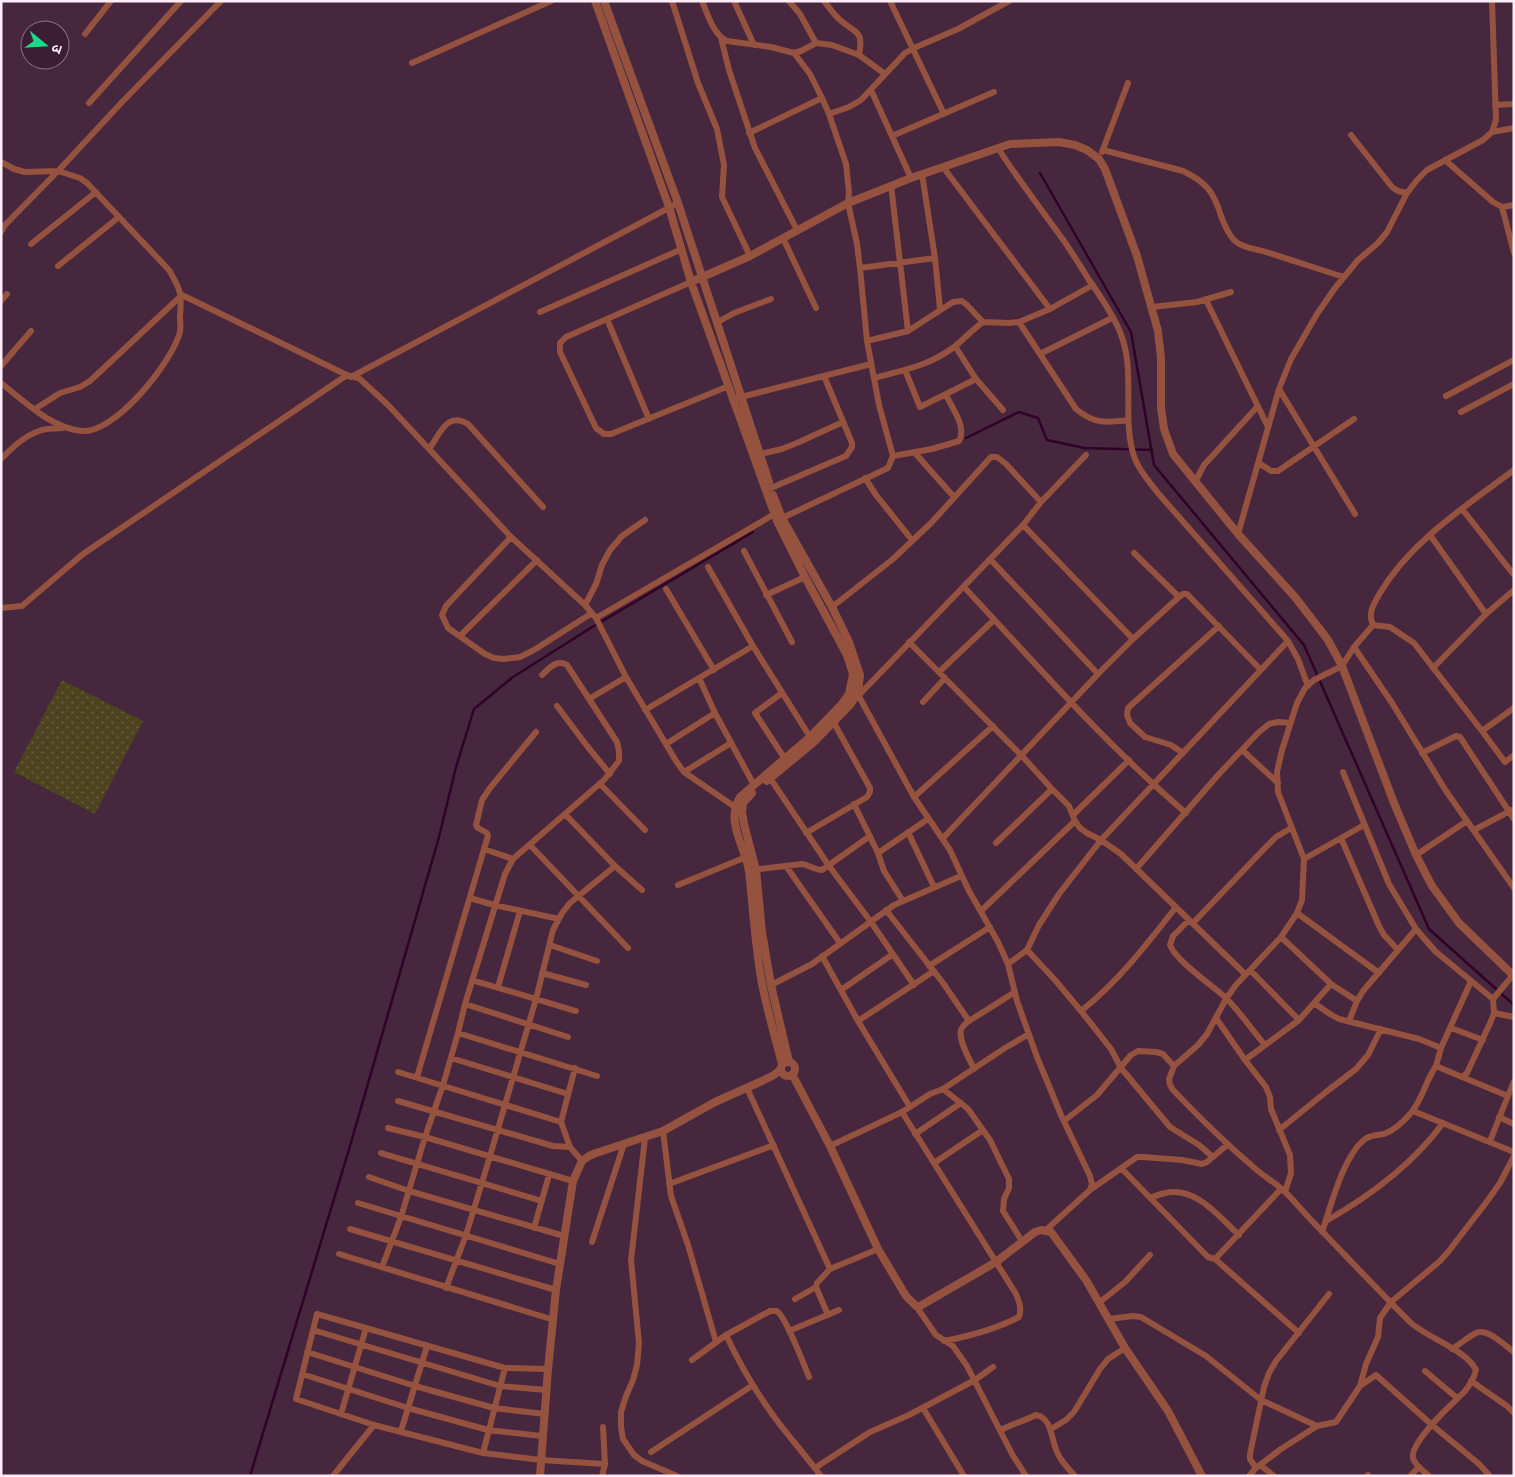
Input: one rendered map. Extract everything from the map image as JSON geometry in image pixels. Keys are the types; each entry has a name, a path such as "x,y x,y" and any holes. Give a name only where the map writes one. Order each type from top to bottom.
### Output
{"street":[{"path":"85,34 111,1"},
{"path":"89,103 182,1"},
{"path":"1,232 123,101 221,1"},
{"path":"412,63 551,1"},
{"path":"595,1 669,207 692,282 729,386 738,398"},
{"path":"604,1 678,203 738,398 778,516 805,577 847,655 853,674 849,694 841,705 810,737 740,798 735,807 734,822 736,833 752,870 755,934 761,981 784,1065"},
{"path":"672,1 698,83 717,129 724,165 722,197 750,256"},
{"path":"702,1 716,32 721,38 729,70 755,148 797,230"},
{"path":"734,1 754,45"},
{"path":"789,1 800,14 816,43"},
{"path":"824,1 839,19 859,35 862,41 859,54"},
{"path":"890,1 944,114"},
{"path":"829,114 849,108 861,100 898,60 914,48 958,29 1009,1"},
{"path":"1238,534 1279,389 1291,359 1317,314 1358,260 1378,243 1387,232 1407,192 1417,180 1427,170 1483,140 1492,132 1496,120 1492,1"},
{"path":"721,38 735,43 771,47 794,53 816,43 832,45 859,54 885,74"},
{"path":"512,537 446,606 442,615 448,628 485,654 494,658 512,659 534,650 778,516 888,468 893,456 879,405 867,340 860,268 848,203 849,192 846,164 822,98 810,74 794,53"},
{"path":"1099,159 1128,83"},
{"path":"871,90 911,178"},
{"path":"892,136 994,92"},
{"path":"750,133 822,98"},
{"path":"1495,105 1514,104"},
{"path":"1492,132 1514,128"},
{"path":"1350,135 1392,187 1398,191 1407,192"},
{"path":"729,386 611,434 604,434 596,428 560,352 560,343 566,337 750,256 848,203 891,185 998,148 1010,144 1059,142 1075,144 1088,150 1099,159 1105,169 1137,256 1152,307 1158,331 1161,358 1161,408 1164,429 1173,454 1238,534 1300,604 1328,640 1416,855 1432,886 1458,923 1512,977 1494,998 1494,1012 1483,1040 1467,1073 1462,1077"},
{"path":"998,148 1012,171 1065,242 1120,331 1127,359 1128,420 1131,443 1133,455 1141,470 1157,492 1288,642 1298,660 1308,686"},
{"path":"1102,150 1183,171 1193,176 1207,186 1214,196 1224,225 1234,240 1243,246 1344,277"},
{"path":"1445,160 1493,202 1502,207 1514,205"},
{"path":"1,162 25,172 58,171 80,178 87,183 169,270 182,295 180,332 169,358 151,382 133,401 108,424 95,431 83,432 64,428 49,420 1,383"},
{"path":"943,167 1050,309"},
{"path":"922,174 935,258 940,310"},
{"path":"891,185 908,331"},
{"path":"31,244 96,192"},
{"path":"1,608 22,606 83,554 347,375 351,376 678,203"},
{"path":"1502,207 1514,253"},
{"path":"58,266 119,216"},
{"path":"678,236 687,233"},
{"path":"783,238 816,308"},
{"path":"540,312 682,248"},
{"path":"860,268 935,258"},
{"path":"874,378 921,366 932,361 955,346 983,322 1019,322 1050,309 1093,285"},
{"path":"1152,307 1206,300 1231,292"},
{"path":"1,301 7,294"},
{"path":"182,295 360,379 388,404 512,537 585,605 602,630 644,710 684,772 735,807"},
{"path":"35,409 55,396 80,387 90,381 182,295"},
{"path":"716,322 771,299"},
{"path":"1206,300 1268,427"},
{"path":"867,340 908,331 953,302 962,301 983,322"},
{"path":"1040,354 1112,318"},
{"path":"607,319 649,419"},
{"path":"1019,322 1076,409 1086,417 1094,420 1110,422 1128,420"},
{"path":"1,366 31,331"},
{"path":"955,346 976,379 1003,410"},
{"path":"1446,396 1514,360"},
{"path":"738,398 871,364"},
{"path":"905,370 920,407 976,379"},
{"path":"771,488 846,456 852,447 824,376"},
{"path":"1461,412 1514,384"},
{"path":"1279,389 1355,514"},
{"path":"893,456 915,453 959,440 962,435 961,427 946,395"},
{"path":"1195,482 1204,465 1258,406"},
{"path":"1259,463 1271,471 1278,472 1354,419"},
{"path":"429,449 449,421 463,420 543,507"},
{"path":"757,455 797,443 843,422"},
{"path":"1,459 27,437 40,430 64,428"},
{"path":"915,453 954,497"},
{"path":"757,455 771,488 778,516 832,607 849,642 860,675 858,694"},
{"path":"540,1476 556,1290 573,1181 582,1162 596,1153 663,1132 716,1102 770,1077 784,1065 793,1064 795,1068 792,1074 784,1075 784,1065 742,804 746,798 814,742 834,722 858,694 1023,525 1041,502 1086,455"},
{"path":"832,607 893,559 991,457 997,457 1006,464 1041,502"},
{"path":"1373,625 1370,615 1374,604 1383,588 1410,554 1462,509 1514,470"},
{"path":"865,478 876,495 912,540"},
{"path":"1462,509 1514,575"},
{"path":"585,605 610,550 622,536 645,520"},
{"path":"1023,525 1134,639"},
{"path":"1430,535 1486,614"},
{"path":"744,551 792,642"},
{"path":"1134,554 1179,597"},
{"path":"990,559 1098,674"},
{"path":"460,636 536,560"},
{"path":"708,567 753,646 810,737"},
{"path":"766,595 805,577"},
{"path":"964,587 1152,784 1186,813"},
{"path":"666,589 714,670"},
{"path":"1432,668 1486,614 1514,590"},
{"path":"943,838 1098,674 1183,594 1187,594 1262,670"},
{"path":"939,672 994,620"},
{"path":"1373,625 1340,667 1314,680 1308,686 1297,703 1282,750 1277,772 1278,792 1304,859 1302,900 1297,913 1281,937 1247,972 1226,999 1207,1034 1198,1046 1174,1066 1168,1079 1173,1090 1227,1145 1283,1190 1419,1331 1452,1349 1473,1364 1476,1370 1465,1391 1432,1425 1413,1452 1413,1458 1429,1476"},
{"path":"1373,625 1390,627 1414,643 1505,762 1514,755"},
{"path":"1183,753 1170,744 1146,736 1130,723 1127,714 1128,708 1218,626"},
{"path":"909,642 1069,806 1074,818 1087,833 1121,854 1299,1020"},
{"path":"1008,964 1027,950 1039,924 1059,894 1101,840 1288,642"},
{"path":"644,710 753,646"},
{"path":"1354,648 1392,703 1446,791 1514,888"},
{"path":"382,1267 401,1216 433,1111 443,1085 472,980 505,874 513,859 600,784 610,774 618,761 619,751 617,742 567,665 563,662 557,663 542,675"},
{"path":"589,699 626,677"},
{"path":"699,678 715,713 754,785"},
{"path":"922,702 945,678"},
{"path":"851,687 858,694 914,797 950,850 961,876 998,942 1008,964 1015,992 1037,1057 1090,1176 1092,1184 1090,1190"},
{"path":"782,693 755,714 785,759"},
{"path":"558,706 610,774"},
{"path":"1482,731 1514,708"},
{"path":"666,744 715,713"},
{"path":"806,833 867,797 870,792 870,788 834,722"},
{"path":"1136,869 1242,750 1269,724 1278,722 1290,723"},
{"path":"914,797 993,726"},
{"path":"417,1077 488,836 487,833 476,825 482,800 536,732"},
{"path":"1422,753 1456,736 1460,737 1512,811 1514,819"},
{"path":"684,772 731,743"},
{"path":"1242,750 1278,783"},
{"path":"981,911 1129,760"},
{"path":"1343,772 1389,884 1416,928 1435,951 1494,998"},
{"path":"770,778 806,833 914,985"},
{"path":"600,784 645,830"},
{"path":"996,843 1052,790"},
{"path":"854,804 878,853 884,872 903,900"},
{"path":"1474,830 1512,811"},
{"path":"565,814 615,866 642,890"},
{"path":"878,853 928,819"},
{"path":"1416,855 1467,820"},
{"path":"1304,859 1364,825"},
{"path":"1265,1045 1226,999 1186,964 1171,949 1170,945 1173,936 1191,921 1264,848 1276,837 1291,828"},
{"path":"908,832 934,887"},
{"path":"752,870 802,864 816,870 822,870 870,836"},
{"path":"1341,838 1379,926 1384,935 1398,950"},
{"path":"530,845 628,948"},
{"path":"484,849 513,859"},
{"path":"678,885 746,856"},
{"path":"446,1288 466,1236 490,1156 536,999 553,930 570,903 615,866"},
{"path":"786,866 840,943"},
{"path":"771,985 812,964 886,910 903,900 961,876"},
{"path":"470,898 494,906 559,919"},
{"path":"1081,1011 1095,1001 1132,962 1176,907"},
{"path":"886,910 932,969 969,1021"},
{"path":"498,987 520,911"},
{"path":"1297,913 1379,973"},
{"path":"858,1021 914,985 932,969 990,927"},
{"path":"1348,1021 1363,991 1416,928"},
{"path":"1281,937 1331,984 1357,1001"},
{"path":"550,945 597,961"},
{"path":"1027,950 1056,980 1111,1048 1121,1068 1170,1127 1199,1145 1213,1157"},
{"path":"841,990 893,954"},
{"path":"822,956 910,1108"},
{"path":"542,972 586,985"},
{"path":"472,980 576,1011"},
{"path":"1322,1232 1340,1178 1355,1149 1370,1136 1389,1132 1413,1111 1436,1066 1450,1028 1471,981"},
{"path":"1244,1060 1299,1020 1331,984"},
{"path":"974,1069 961,1039 960,1032 962,1027 1015,992"},
{"path":"1314,1003 1330,1014 1348,1021 1419,1039 1442,1048"},
{"path":"465,1004 568,1037"},
{"path":"1494,1012 1514,1017"},
{"path":"1215,1259 1283,1190 1291,1173 1292,1164 1270,1109 1270,1097 1266,1087 1244,1060 1216,1018"},
{"path":"1450,1028 1483,1040"},
{"path":"1279,1130 1356,1069 1368,1055 1381,1029"},
{"path":"458,1032 597,1076"},
{"path":"830,1146 910,1108 1030,1034"},
{"path":"1064,1121 1097,1095 1131,1056 1138,1051 1146,1050 1163,1054 1174,1066"},
{"path":"451,1058 568,1094"},
{"path":"1436,1066 1508,1096"},
{"path":"575,1068 561,1122 570,1147 582,1162"},
{"path":"398,1072 561,1122"},
{"path":"792,1074 830,1146 878,1249 906,1296 916,1306 931,1329 960,1355 975,1380 1012,1454 1026,1476"},
{"path":"1490,1141 1514,1081"},
{"path":"748,1088 830,1269"},
{"path":"943,1089 968,1109 990,1140 1009,1179 1009,1188 1004,1199 1003,1211 1022,1241"},
{"path":"398,1101 553,1146 570,1147"},
{"path":"915,1134 961,1103"},
{"path":"1413,1111 1514,1152"},
{"path":"902,1112 1016,1294 1020,1304 1021,1312 1019,1317 981,1333 944,1342"},
{"path":"1499,1116 1514,1124"},
{"path":"1326,1221 1350,1207 1409,1162 1429,1142 1443,1123"},
{"path":"388,1128 425,1137 573,1181"},
{"path":"934,1163 984,1130"},
{"path":"663,1132 671,1196 682,1226 716,1342"},
{"path":"645,1138 631,1260 639,1343 637,1365 624,1404 621,1426 623,1439 634,1455 642,1461 677,1476"},
{"path":"592,1242 624,1144"},
{"path":"669,1184 774,1145"},
{"path":"1046,1230 1090,1190 1137,1158 1143,1156 1166,1160 1182,1160 1199,1164 1207,1162 1227,1145"},
{"path":"381,1153 542,1201"},
{"path":"1249,1476 1258,1466 1281,1449 1317,1426 1336,1422 1360,1386 1366,1364 1378,1337 1380,1318 1391,1302 1448,1252 1500,1183 1514,1156"},
{"path":"1121,1168 1208,1257 1215,1259 1299,1333"},
{"path":"534,1228 549,1175"},
{"path":"369,1178 564,1236"},
{"path":"1150,1198 1165,1192 1187,1193 1207,1206 1239,1235"},
{"path":"358,1203 560,1264"},
{"path":"350,1229 556,1290"},
{"path":"916,1306 920,1306 996,1262 1035,1232 1041,1230 1051,1232 1100,1302 1125,1348 1168,1411 1202,1476"},
{"path":"795,1299 816,1287 817,1283 830,1269 878,1249"},
{"path":"339,1254 554,1320"},
{"path":"1100,1302 1125,1282 1150,1255"},
{"path":"816,1287 828,1315"},
{"path":"1274,1476 1250,1459 1261,1400 1269,1373 1276,1361 1329,1294"},
{"path":"692,1360 726,1335 774,1310 780,1313 808,1377"},
{"path":"789,1331 839,1310"},
{"path":"548,1369 505,1368 316,1314 296,1399 374,1424 483,1453 541,1460 605,1464"},
{"path":"1109,1319 1141,1317 1206,1356 1261,1400 1317,1426"},
{"path":"340,1414 366,1328"},
{"path":"313,1330 500,1386 547,1390"},
{"path":"1452,1349 1476,1333 1481,1332 1495,1338 1514,1352"},
{"path":"726,1335 740,1364 775,1418 821,1476"},
{"path":"401,1431 427,1346"},
{"path":"1051,1429 1066,1420 1074,1412 1100,1369 1108,1360 1125,1348"},
{"path":"307,1352 354,1368 494,1408 545,1414"},
{"path":"815,1468 870,1432 922,1408 975,1380 993,1367"},
{"path":"483,1453 505,1368"},
{"path":"1425,1371 1457,1398"},
{"path":"302,1374 408,1408 488,1430 542,1436"},
{"path":"1360,1386 1376,1375 1479,1464 1490,1476"},
{"path":"1471,1381 1514,1413"},
{"path":"651,1452 753,1385"},
{"path":"922,1408 964,1476"},
{"path":"1001,1430 1011,1424 1019,1423 1036,1415 1043,1417 1051,1429 1054,1446 1058,1455 1075,1476"},
{"path":"333,1476 374,1424"},
{"path":"602,1476 605,1464 603,1427"},
{"path":"1410,1476 1419,1467"}],"shaded area":[{"path":"62,680 143,721 95,814 14,772"}],"waterway":[{"path":"1040,173 1131,332 1154,465 1304,645 1429,929 1514,1005"},
{"path":"966,438 1019,412 1038,418 1047,440 1084,448 1152,450"},
{"path":"250,1476 350,1146 474,709 513,677 589,629 753,532"}]}
